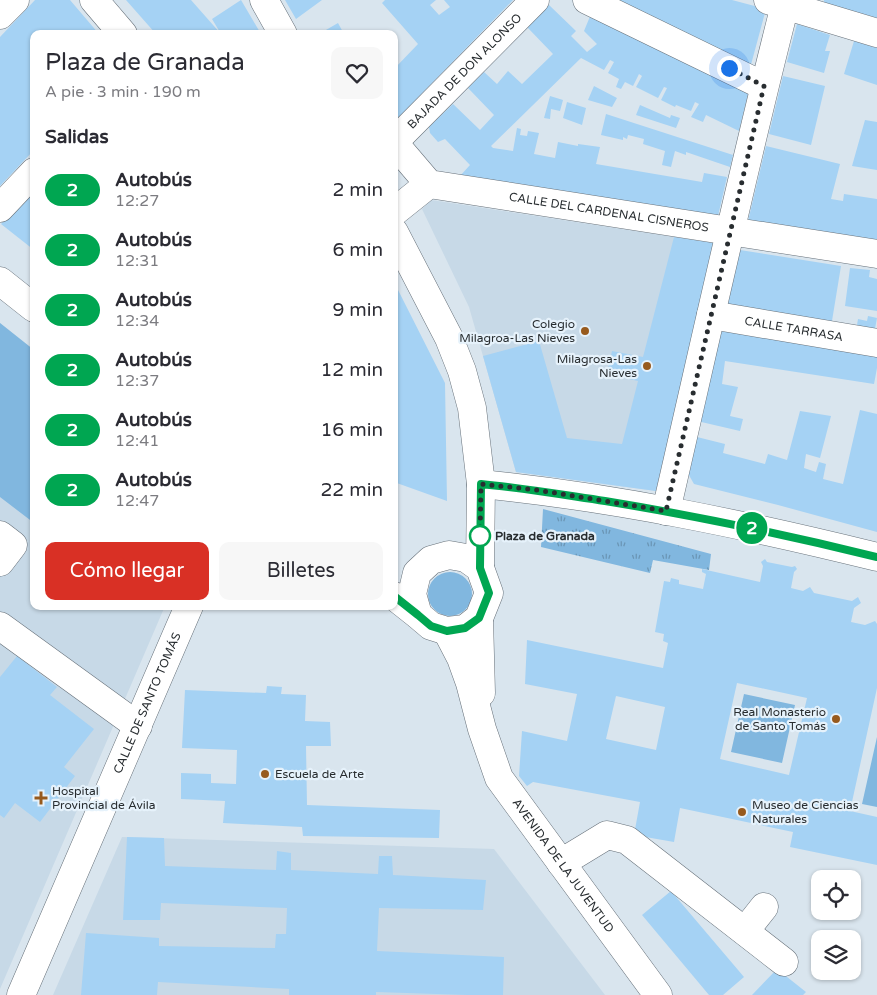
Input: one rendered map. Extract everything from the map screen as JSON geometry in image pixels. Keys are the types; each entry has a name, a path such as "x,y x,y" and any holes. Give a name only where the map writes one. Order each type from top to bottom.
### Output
{"street":[{"path":"0,15 14,0"},
{"path":"94,0 120,30"},
{"path":"264,0 281,30"},
{"name":"BAJADA DE DON ALONSO","path":"398,138 535,0"},
{"path":"587,0 764,86"},
{"path":"666,511 764,86 777,3 877,33"},
{"path":"398,147 429,184 398,209"},
{"path":"0,208 30,176"},
{"name":"CALLE DEL CARDENAL CISNEROS","path":"429,184 877,254"},
{"path":"398,240 449,338 462,371 472,408 481,484 480,568 489,593 479,618 465,628 447,631 431,626 398,599"},
{"path":"0,281 30,305"},
{"name":"CALLE TARRASA","path":"711,315 877,343"},
{"path":"481,484 537,490 666,511 744,526 877,557"},
{"path":"449,555 468,520 481,484"},
{"path":"0,535 13,545 0,562"},
{"path":"418,615 406,573 431,560 449,555 466,558 480,568"},
{"name":"CALLE DE SANTO TOMÁS","path":"21,995 187,610"},
{"name":"AVENIDA DE LA JUVENTUD","path":"479,618 482,729"},
{"path":"0,626 138,726"},
{"name":"AVENIDA DE LA JUVENTUD","path":"447,631 461,658 470,683 482,729 499,778 658,995"},
{"path":"561,863 607,835 627,840 784,962"},
{"path":"745,931 764,907"}],"shaded area":[{"name":"Colegio Milagroa-Las Nieves","path":"431,200 714,243 656,491 516,472 469,307 422,209"},
{"name":"Hospital Provincial de Ávila","path":"0,323 30,347 30,610 163,610 0,989"},
{"path":"122,837 494,849 605,995 53,995"}],"green space":[{"path":"0,323 30,347 30,520 0,497"},
{"path":"543,509 711,554 709,570 653,560 650,573 541,547"},
{"path":"450,572 462,576 468,582 472,594 468,606 462,612 450,616 438,612 432,606 428,594 432,582 438,576"},
{"path":"744,694 795,705 782,763 731,752"},
{"path":"877,737 877,807 862,804"}],"building":[{"path":"35,0 70,0 96,30 30,30 30,154 0,186 0,37"},
{"path":"126,0 191,0 217,30 152,30"},
{"path":"241,0 259,30 219,30 212,19"},
{"path":"285,0 322,0 296,19"},
{"path":"385,0 436,0 430,5 439,15 450,7 444,0 513,0 398,118 398,65 418,44 382,3"},
{"path":"615,0 732,0 766,9 749,72"},
{"path":"824,0 877,0 877,18 824,3"},
{"path":"549,5 576,31 571,36 587,52 597,44 584,31 591,14 749,90 739,131 706,115 703,122 691,117 699,104 695,102 691,111 676,105 675,107 661,100 667,88 664,87 658,98 636,87 642,76 639,74 633,86 625,82 621,89 616,87 619,79 608,73 614,62 610,60 604,70 581,58 491,146 493,148 513,151 517,128 521,129 520,135 527,136 528,131 539,133 534,154 555,158 558,142 578,146 578,144 600,147 596,164 702,182 704,173 727,177 718,216 460,176 470,165 445,139 438,142 430,133 429,127 453,104 480,130 494,115 468,88 484,72 497,84 508,71 522,84 553,54 527,27"},
{"path":"338,23 342,30 326,30"},
{"path":"797,24 830,35 825,51 830,51 824,73 787,62"},
{"path":"854,41 877,48 877,85 844,74"},
{"path":"783,76 825,86 811,145 769,134"},
{"path":"594,86 617,98 612,107 588,100"},
{"path":"550,96 563,100 560,111 551,109 550,119 544,118"},
{"path":"567,102 586,108 582,125 563,118"},
{"path":"640,105 670,118 671,115 680,118 676,128 636,115"},
{"path":"606,114 733,155 730,167 686,152 686,155 675,151 671,167 662,165 665,151 643,144 644,139 628,135 627,139 623,137 623,140 601,135"},
{"path":"865,120 877,122 877,170 852,166"},
{"path":"766,146 840,164 831,199 843,201 844,194 877,199 877,241 748,221"},
{"path":"30,193 30,247 1,224"},
{"name":"Milagrosa-Las Nieves","path":"674,237 714,243 656,491 516,472 483,356 539,341 567,438 622,444 638,381 607,374 612,351 643,357"},
{"path":"740,250 841,266 831,327 726,308"},
{"path":"850,268 870,270 869,277 877,279 877,311 845,306"},
{"path":"398,290 445,383 447,501 398,483"},
{"path":"868,316 877,318 874,334 856,331 858,319 867,321"},
{"path":"720,328 877,353 874,384 725,361 722,384 738,387 730,416 743,419 740,431 697,421"},
{"path":"860,410 877,414 877,532 694,484 686,470 693,436 725,444 723,453 765,464 768,454 787,460 800,411 831,416 820,458 806,454 804,468 816,472 819,462 826,464 823,479 843,484"},
{"name":"Real Monasterio de Santo Tomás","path":"765,559 767,562 795,566 797,569 794,572 791,588 803,591 810,587 814,593 852,601 858,597 861,603 854,608 851,622 865,625 875,621 877,624 877,688 850,811 877,817 877,865 790,847 793,832 680,808 674,842 634,835 640,802 533,782 527,786 519,776 522,731 567,741 577,694 525,684 527,640 663,668 668,643 663,641 664,634 655,632 664,581 670,582 671,578 679,580 679,584 703,589 706,574 702,572 702,569 760,582 763,566 761,562","holes":["737,683 807,698 789,775 720,759","616,696 665,707 656,750 606,739"]},
{"path":"17,656 57,687 50,695 94,729 64,767 75,776 40,822 15,803 4,818 0,815 0,677"},
{"path":"267,686 282,687 281,694 306,695 305,721 330,722 331,746 306,746 307,805 440,810 439,838 303,836 302,827 223,823 225,801 181,799 181,773 211,774 211,783 236,784 237,750 182,748 185,690 266,693"},
{"path":"127,837 164,838 165,866 276,870 277,851 291,853 291,870 378,874 379,856 392,856 393,875 486,880 483,910 379,908 377,951 504,957 503,995 376,992 376,995 289,995 289,989 158,982 157,995 81,995 86,933 159,938 159,946 275,948 276,934 286,934 287,908 161,903 160,920 123,920"},
{"path":"671,891 744,977 723,995 709,995 642,915"},
{"path":"777,969 806,992 803,995 752,995"}],"bus line":[{"name":"2","path":"398,599 431,626 447,631 465,628 479,618 489,593 480,568 481,484 537,490 666,511 744,526 877,557"}],"place":[{"name":"Colegio Milagroa-Las Nieves","path":"585,331"},
{"name":"Milagrosa-Las Nieves","path":"647,366"},
{"name":"Plaza de Granada","path":"480,536"},
{"name":"Real Monasterio de Santo Tomás","path":"836,719"},
{"name":"Escuela de Arte","path":"265,774"},
{"name":"Hospital Provincial de Ávila","path":"41,798"},
{"name":"Museo de Ciencias Naturales","path":"742,812"}],"route":[{"path":"480,536 481,484 537,490 666,511 764,86 729,68"}]}
